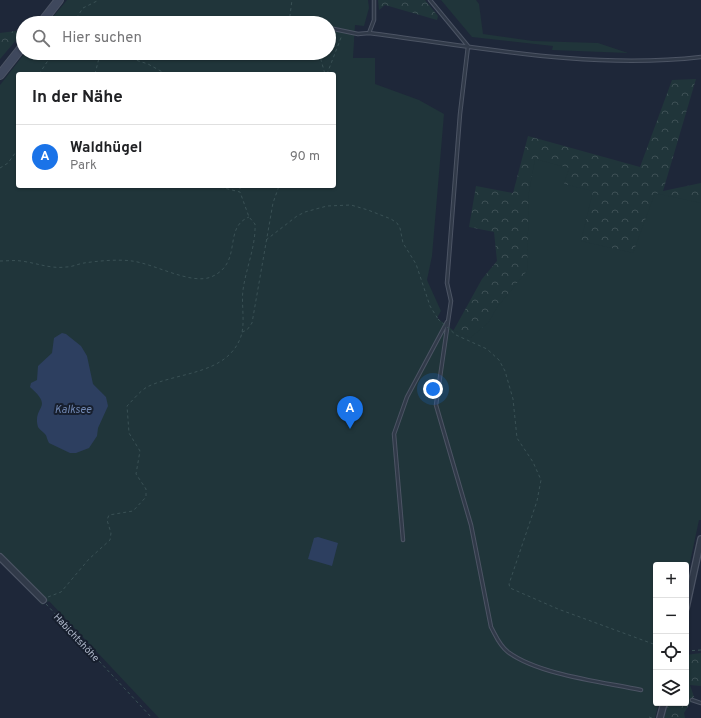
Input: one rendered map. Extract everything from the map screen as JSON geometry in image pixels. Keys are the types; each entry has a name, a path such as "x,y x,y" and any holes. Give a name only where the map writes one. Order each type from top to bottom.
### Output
{"street":[{"path":"46,16 59,0"},
{"path":"0,75 16,55"},
{"path":"688,598 701,539"},
{"path":"0,557 43,600"},
{"path":"660,718 663,706"}],"lane":[{"path":"369,33 374,20 374,0"},
{"path":"430,0 468,46 460,114 446,283 451,301 436,405 471,525 491,627 497,641 508,652 529,664 560,673 641,690"},
{"path":"336,29 553,58 670,61 701,57"},
{"path":"403,540 394,434 407,397 448,320"},
{"path":"692,700 701,703"}],"path":[{"path":"77,16 82,8 99,0"},
{"path":"290,16 292,0"},
{"path":"336,50 344,31"},
{"path":"40,72 48,60"},
{"path":"96,72 98,60"},
{"path":"136,60 148,64 162,72"},
{"path":"321,60 325,72"},
{"path":"327,72 332,60"},
{"path":"0,168 8,163 16,151"},
{"path":"224,188 240,192"},
{"path":"43,600 60,592 89,560 110,540 107,520 109,515 132,511 146,497 146,489 136,474 140,451 129,433 127,406 148,387 199,370 221,360 235,348 242,333 243,291 255,229 255,224 250,217 240,192 240,188"},
{"path":"242,333 247,330 252,323 273,203 278,188"},
{"path":"266,240 297,216 305,212 327,206 351,206 368,210 397,223 400,228 403,243 416,264 430,306 438,319 456,334 487,349 499,360 505,371 513,399 517,438 541,480 537,501 509,584 510,588 558,609 653,643"},
{"path":"0,261 21,260 55,268 99,262 131,261 155,266 187,278 198,280 215,274 229,261 234,231 240,222 250,217"},
{"name":"Habichtshöhe","path":"43,600 152,718"},
{"path":"689,651 701,650"}],"green space":[{"path":"67,0 368,0 369,8 364,26 355,25 353,58 375,58 375,84 419,100 444,114 432,256 427,280 441,311 437,318 453,330 470,338 488,323 498,306 527,271 529,192 535,159 569,168 564,184 593,191 581,241 633,253 655,193 701,203 701,520 699,520 689,567 689,562 653,562 653,706 658,706 655,718 159,718 49,601 42,605 0,558 0,85 20,60 336,60 336,16 54,16"},
{"path":"378,0 425,0 438,16 437,20 385,5 379,10"},
{"path":"441,0 476,0 479,4 483,34 533,41 598,43 628,53 552,50 553,46 472,37"},
{"path":"16,31 16,40 0,59 0,33"},
{"path":"696,79 663,191 701,183 701,502 687,562 653,562 451,335 482,279 497,261 494,232 469,227 476,186 513,193 528,136 640,167 672,80"},
{"path":"701,653 701,686 690,685 694,697 689,705 689,670 689,655"},
{"path":"667,706 688,706 684,713 685,718 664,718"}],"water":[{"name":"Kalksee","path":"62,333 66,334 81,346 87,356 93,384 106,397 108,406 98,428 97,436 89,448 76,453 70,453 49,443 46,435 38,427 37,420 42,404 41,399 30,387 31,383 37,380 38,366 52,353 54,338"},
{"path":"318,537 338,543 332,566 308,559 314,538"}],"place":[{"name":"Waldhügel","path":"350,429"}]}
